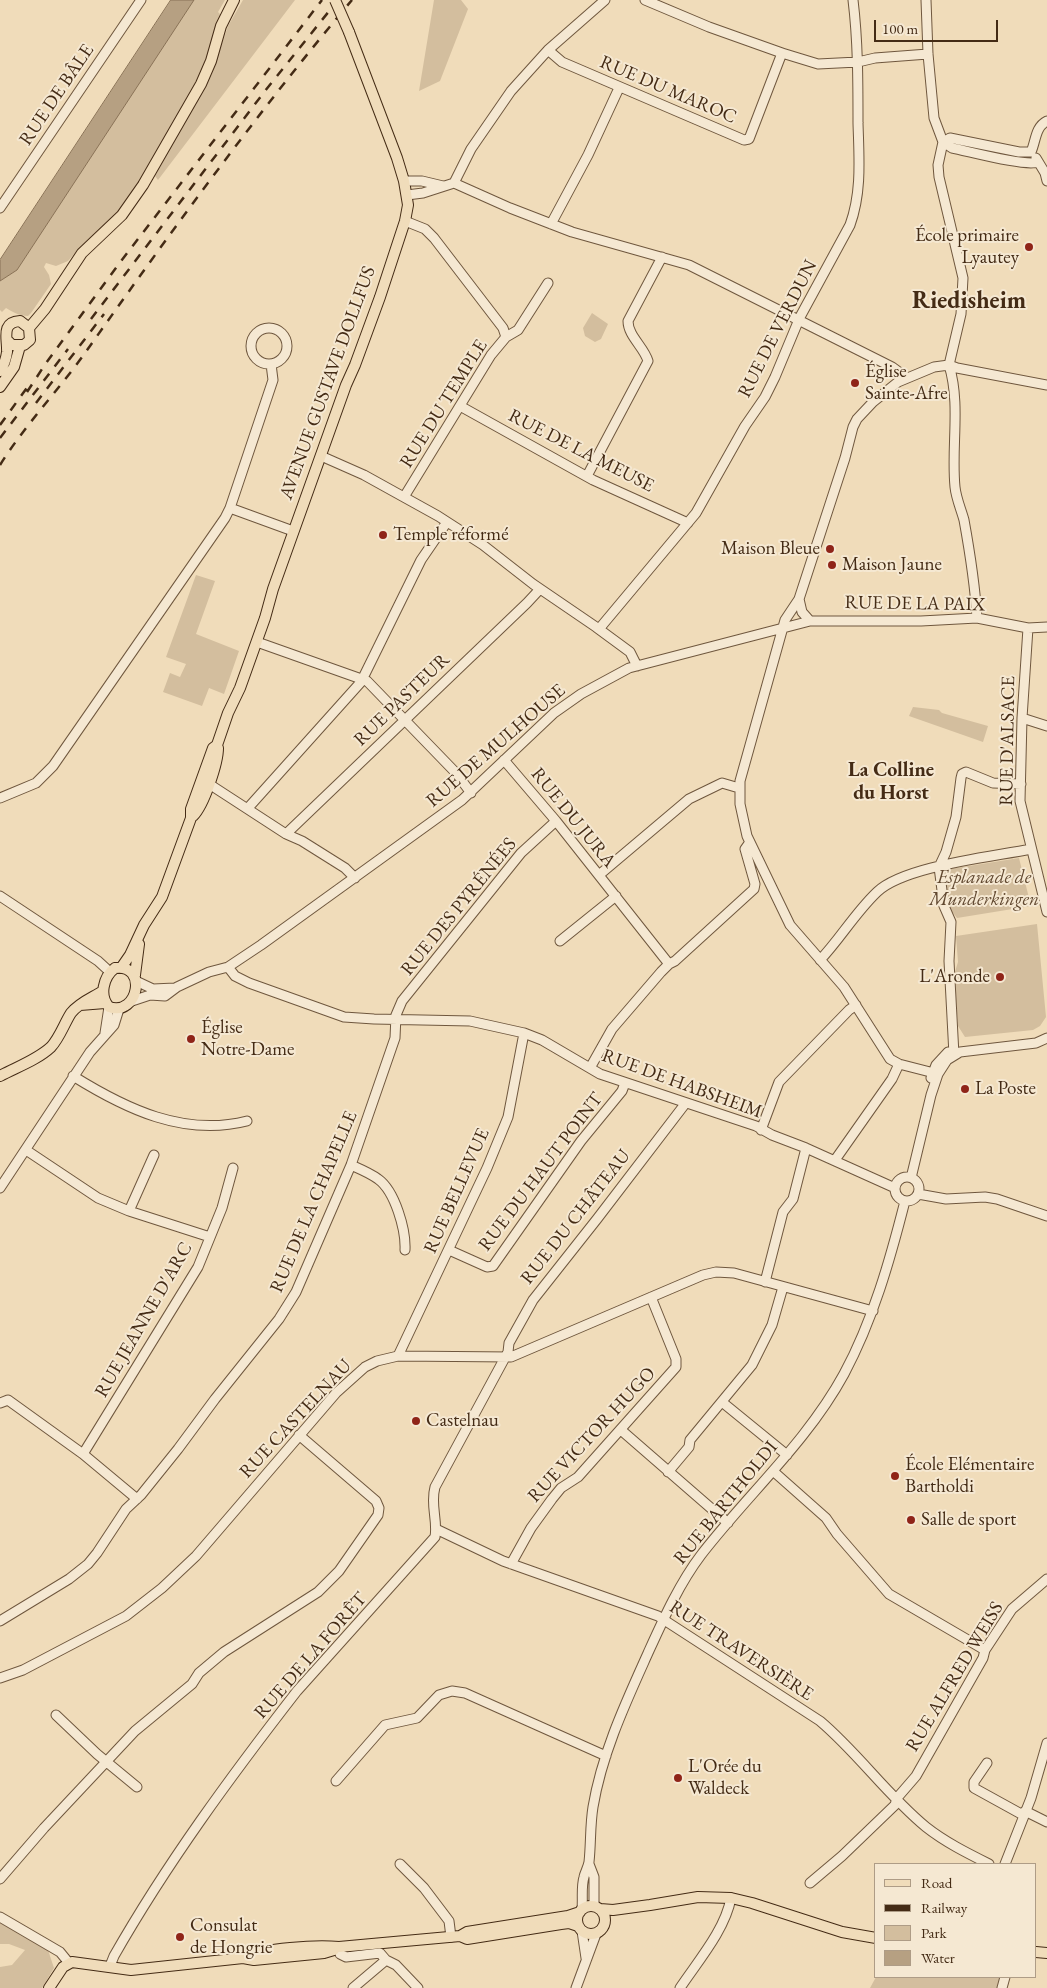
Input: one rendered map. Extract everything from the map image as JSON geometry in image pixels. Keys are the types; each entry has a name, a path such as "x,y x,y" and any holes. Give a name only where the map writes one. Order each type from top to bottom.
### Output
{"main road":[{"path":"7,340 12,345 20,346 30,340 29,328 45,309 82,253 122,215 138,193 198,90 211,60 221,26 234,0"},
{"name":"AVENUE GUSTAVE DOLLFUS","path":"121,968 130,956 139,940 144,925 162,897 191,818 191,809 213,748 217,744 257,642 272,589 377,305 405,222 407,195 404,181 387,131 335,0"},
{"path":"0,371 5,363 7,340 4,325 20,321 29,328"},
{"path":"0,387 14,367 20,346"},
{"name":"AVENUE GUSTAVE DOLLFUS","path":"191,818 197,811 208,783 219,750 217,744"},
{"name":"AVENUE GUSTAVE DOLLFUS","path":"135,978 139,940"},
{"path":"0,1076 43,1054 51,1047 71,1014 80,1005 87,999 103,991 110,972 121,968 129,970 135,978 132,1001 125,1008 80,1005"},
{"path":"103,991 111,1007"},
{"path":"49,1988 59,1972 69,1963 79,1962 131,1970 243,1958 254,1953 455,1936 466,1932 568,1916 597,1908 613,1910 698,1897 731,1898 842,1932 874,1938"},
{"path":"605,1922 614,1916 632,1913 650,1905"},
{"path":"455,1936 468,1939 569,1923 588,1934 596,1934 602,1929 605,1922 604,1914 597,1908"},
{"path":"580,1928 577,1919 581,1911"}],"street":[{"name":"RUE DE BÂLE","path":"0,208 141,0"},
{"path":"407,195 450,184 471,149 511,92 548,50 605,0"},
{"path":"645,0 709,27 818,64 858,62 875,58 928,54"},
{"name":"RUE DE VERDUN","path":"599,629 696,513 745,426 776,377 798,321 850,225 856,209 860,164 858,62 853,0"},
{"path":"926,0 928,54 934,118 943,142 938,165 939,178 963,278 960,317 949,365 954,378 956,420 954,485 964,521 975,582 978,618"},
{"name":"RUE DU MAROC","path":"548,50 562,62 618,88 744,140 749,139 782,53"},
{"path":"551,224 588,155 618,88"},
{"path":"1031,152 1040,125 1047,121"},
{"path":"943,142 950,138 1019,152 1031,152"},
{"path":"943,142 952,148 1022,162 1038,162"},
{"path":"1031,152 1045,173 1047,181"},
{"path":"404,181 450,184 572,232 689,265 798,321 892,366 907,378"},
{"path":"405,222 425,229 434,238 503,328 506,337"},
{"path":"586,476 648,361 630,331 628,321 662,258"},
{"name":"RUE DU TEMPLE","path":"404,497 491,355 506,337 518,330 548,283"},
{"path":"266,328 279,331 287,345 284,355 271,364 258,360 251,349 254,335 266,328"},
{"path":"0,798 36,783 53,766 230,508 273,380 271,364"},
{"path":"936,1073 899,1064 890,1059 844,987 790,925 750,842 741,811 739,788 785,620 799,599 845,458 853,427 861,414 892,386 934,368 949,365 1047,385"},
{"name":"RUE DE LA MEUSE","path":"460,406 586,476 688,523"},
{"path":"321,456 364,475 447,522 630,652 637,666"},
{"path":"230,508 293,531"},
{"path":"248,808 356,688 421,560 447,522"},
{"name":"RUE PASTEUR","path":"286,834 528,603 540,589"},
{"path":"799,599 802,612 810,621"},
{"name":"RUE DE LA PAIX","path":"784,627 810,621 921,621 978,618 1028,628 1047,627"},
{"name":"RUE DE MULHOUSE","path":"132,1001 150,995 165,996 177,987 209,972 228,967 261,945 472,792 537,728 567,703 593,687 637,666 784,627"},
{"name":"RUE D'ALSACE","path":"1028,628 1022,718 1022,811 1047,912"},
{"path":"257,642 367,681 472,792"},
{"path":"1022,718 1047,726"},
{"name":"RUE DU JURA","path":"504,760 556,821 669,964"},
{"path":"206,768 206,782 286,834 310,845 345,868 354,878"},
{"path":"954,1052 949,961 951,922 944,906 940,867 956,817 962,774 972,773 993,783 1021,784"},
{"path":"599,875 689,799 722,783 739,788"},
{"name":"RUE DES PYRÉNÉES","path":"396,1019 402,1001 521,853 556,821"},
{"path":"590,1068 612,1029 669,964 676,961 754,889 755,884 745,849 750,842"},
{"path":"820,960 876,892 900,877 1031,849"},
{"path":"946,852 947,856 955,864"},
{"path":"0,896 98,961 110,972"},
{"name":"RUE DU JURA","path":"560,942 616,896"},
{"name":"RUE DE HABSHEIM","path":"228,967 240,979 320,1009 355,1018 470,1021 524,1033 548,1043 590,1068 685,1104 743,1122 835,1160 895,1188"},
{"name":"RUE DE MULHOUSE","path":"135,978 153,989 177,987"},
{"path":"761,1130 779,1082 856,1005"},
{"path":"0,1188 73,1076 106,1033 111,1007"},
{"name":"RUE DE LA CHAPELLE","path":"0,1621 69,1579 88,1564 126,1509 137,1499 178,1449 215,1399 271,1331 296,1292 351,1165 378,1081 395,1038 396,1019"},
{"name":"RUE BELLEVUE","path":"398,1356 487,1168 508,1117 524,1033"},
{"path":"911,1178 939,1060 954,1052 1036,1038 1046,1042"},
{"path":"835,1160 892,1078 899,1064"},
{"path":"73,1076 136,1111 181,1123 203,1126 228,1126 247,1121"},
{"name":"RUE DU HAUT POINT","path":"449,1250 487,1267 493,1266 581,1141 622,1091 626,1083"},
{"name":"RUE DU CHÂTEAU","path":"504,1357 509,1343 533,1300 598,1219 685,1104"},
{"path":"764,1282 783,1212 792,1199 806,1148"},
{"path":"26,1150 98,1198 129,1211 210,1237"},
{"path":"129,1211 154,1155"},
{"path":"351,1165 384,1184 399,1211 405,1233 405,1250"},
{"name":"RUE JEANNE D'ARC","path":"84,1454 198,1267 222,1208 233,1168"},
{"path":"902,1178 911,1178 919,1186 918,1194 913,1200 905,1201 896,1195 896,1184 902,1178"},
{"path":"918,1194 946,1199 997,1198 1047,1216"},
{"name":"RUE BARTHOLDI","path":"581,1911 584,1878 589,1864 593,1807 606,1756 620,1716 664,1619 700,1557 787,1455 820,1411 843,1375 859,1346 873,1311 905,1201"},
{"name":"RUE CASTELNAU","path":"0,1678 23,1670 126,1616 162,1588 196,1556 336,1393 365,1367 377,1361 398,1356 504,1357 518,1354 703,1275 716,1272 734,1273 873,1311"},
{"path":"668,1472 689,1447 690,1440 752,1365 772,1325 783,1287"},
{"name":"RUE VICTOR HUGO","path":"511,1564 531,1528 561,1488 578,1477 676,1367 676,1359 652,1297"},
{"path":"436,1529 432,1502 435,1487 504,1357"},
{"path":"4,1402 84,1454 137,1499"},
{"path":"722,1402 787,1455"},
{"path":"621,1430 728,1523"},
{"path":"0,1879 105,1762 135,1731 192,1684 199,1673 224,1652 318,1592 329,1582 378,1515 379,1508 376,1501 300,1435"},
{"path":"773,1471 826,1518 837,1534 889,1594 985,1650"},
{"name":"RUE TRAVERSIÈRE","path":"436,1529 511,1564 664,1619 820,1721 840,1738 926,1826 945,1840 987,1863"},
{"name":"RUE DE LA FORÊT","path":"110,1966 149,1895 282,1711 297,1691 430,1543 435,1537 436,1529"},
{"name":"RUE ALFRED WEISS","path":"810,1883 842,1856 895,1805 897,1798 916,1776 983,1658 985,1650 1012,1609 1047,1579"},
{"path":"336,1781 384,1725 417,1718 439,1695 452,1691 465,1693 606,1756"},
{"path":"56,1715 105,1762 137,1787"},
{"path":"1005,1863 1031,1798 1047,1743"},
{"path":"987,1763 974,1782 974,1788 1024,1813 1047,1822"},
{"path":"400,1864 424,1888 449,1921 455,1936"},
{"name":"RUE BARTHOLDI","path":"589,1864 594,1877 597,1908"},
{"path":"680,1988 729,1912 731,1898"},
{"path":"0,1917 60,1952 69,1963"},
{"path":"580,1928 586,1958"},
{"path":"576,1988 596,1934"},
{"path":"340,1947 340,1954 346,1957 380,1953 386,1960 396,1965 418,1988"},
{"path":"354,1988 386,1960"}],"green space":[{"path":"194,0 225,0 218,12 221,15 200,78 146,173 118,212 81,246 68,261 56,266 46,263 44,267 49,275 51,284 28,316 19,315 6,308 2,312 0,310 0,281 17,270"},
{"path":"243,0 295,0 158,180 155,176 211,76 228,26"},
{"path":"434,0 461,0 468,9 440,81 419,91"},
{"path":"592,313 608,324 601,339 595,342 585,336 583,328"},
{"path":"196,575 215,581 196,634 239,651 224,694 209,688 202,706 163,692 170,673 180,677 186,664 166,657"},
{"path":"913,707 939,710 942,713 988,726 983,742 909,716"},
{"name":"Esplanade de Munderkingen","path":"1019,858 1031,906 957,918 950,909 944,870"},
{"path":"1037,924 1046,1017 1040,1026 1033,1030 965,1037 958,1026 954,975 958,962 956,936"},
{"path":"0,1922 48,1950 54,1968 42,1988 0,1988 0,1967 12,1965 25,1950 9,1944 0,1944"},
{"path":"875,1978 1001,1978 997,1988 870,1988"}],"water":[{"path":"171,0 194,0 17,270 0,281 0,260"}],"railway":[{"path":"27,392 118,265 322,0"},
{"path":"91,319 265,91 338,0"},
{"path":"0,465 20,436 75,367 215,174 282,86 352,0"},
{"path":"36,403 104,314"},
{"path":"0,438 68,349"},
{"path":"0,425 29,385"}],"place":[{"name":"École primaire Lyautey","path":"1029,247"},
{"name":"Église Sainte-Afre","path":"855,383"},
{"name":"Temple réformé","path":"383,535"},
{"name":"Maison Bleue","path":"830,549"},
{"name":"Maison Jaune","path":"832,565"},
{"name":"L'Aronde","path":"1000,977"},
{"name":"Église Notre-Dame","path":"191,1039"},
{"name":"La Poste","path":"965,1089"},
{"name":"Castelnau","path":"416,1421"},
{"name":"École Elémentaire Bartholdi","path":"895,1476"},
{"name":"Salle de sport","path":"911,1520"},
{"name":"L'Orée du Waldeck","path":"678,1778"},
{"name":"Consulat de Hongrie","path":"180,1937"}],"district":[{"name":"Riedisheim","path":"969,301"},
{"name":"La Colline du Horst","path":"891,782"}]}
